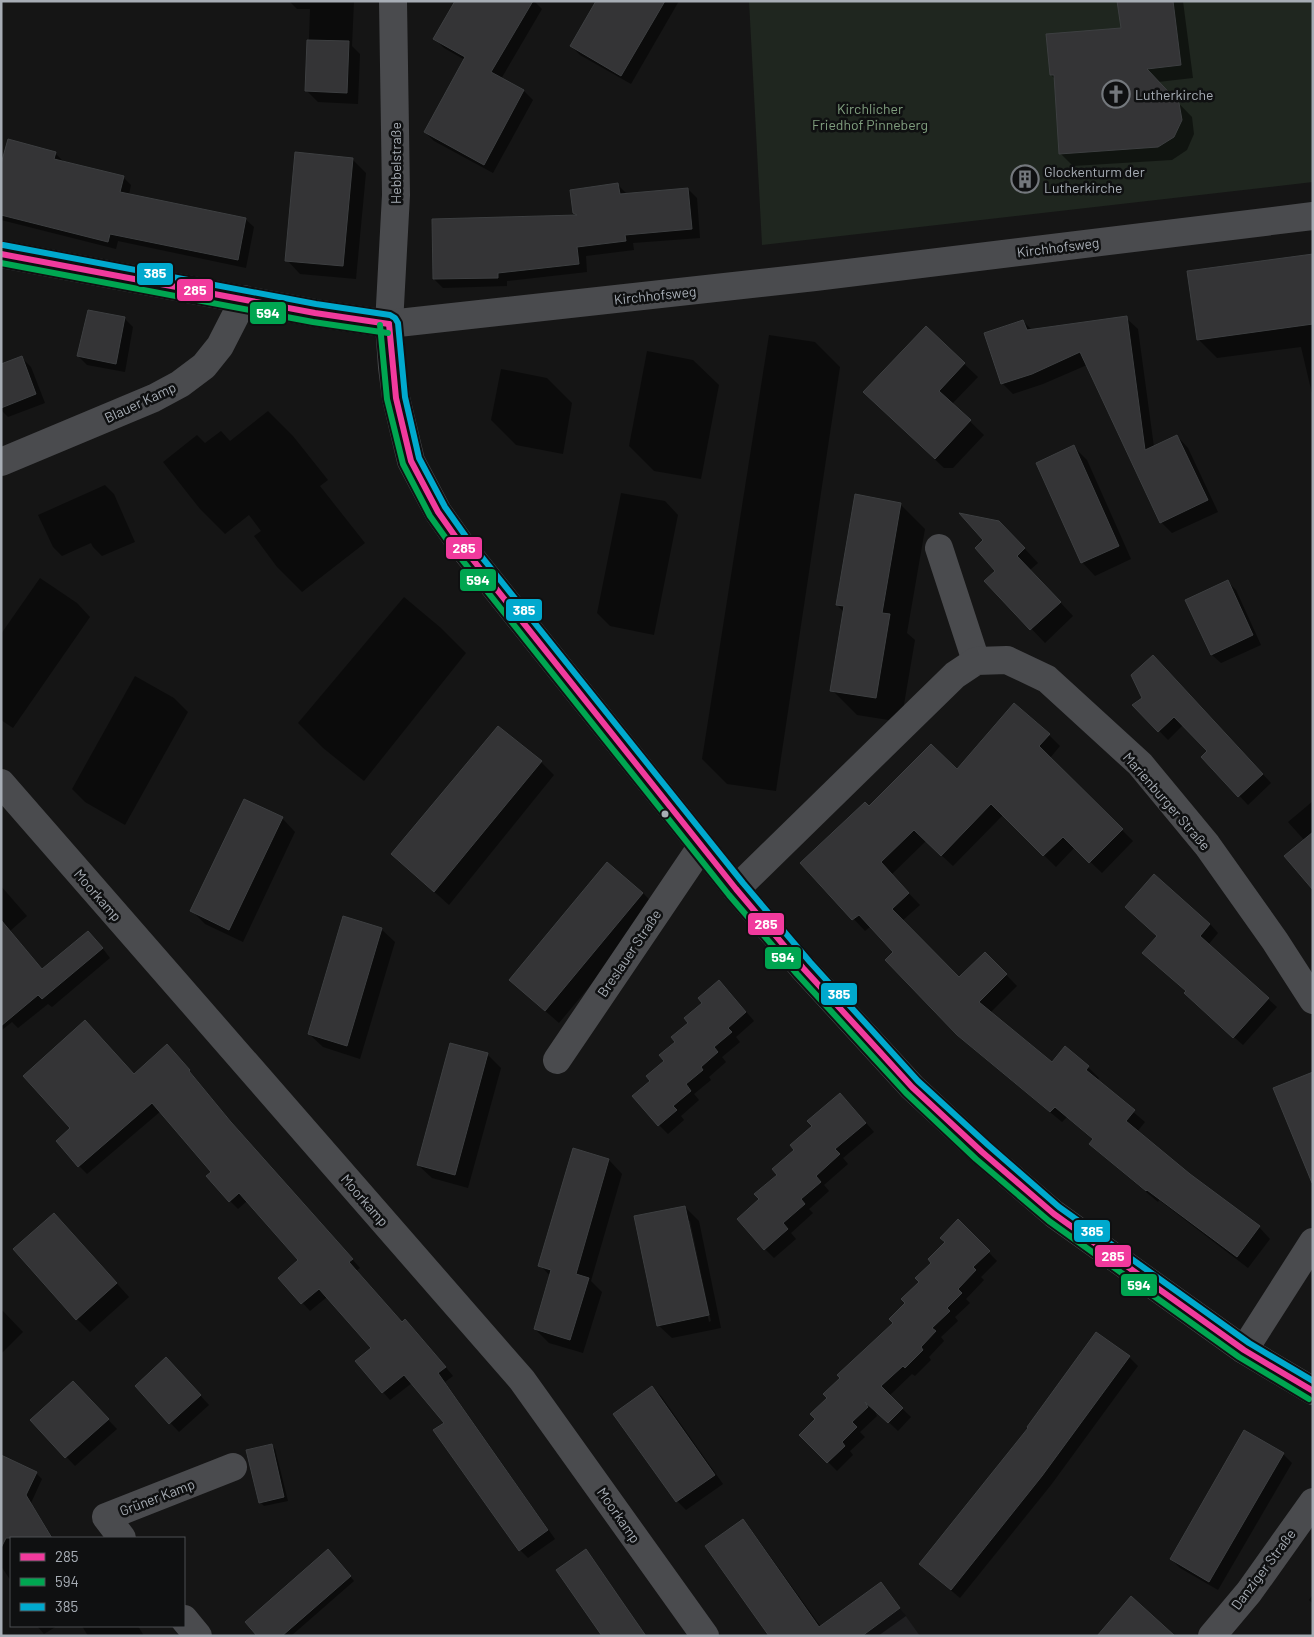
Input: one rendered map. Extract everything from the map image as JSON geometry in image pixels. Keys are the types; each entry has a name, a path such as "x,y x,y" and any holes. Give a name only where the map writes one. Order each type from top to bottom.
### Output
{"street":[{"name":"Hebbelstraße","path":"389,324 396,195 393,1"},
{"name":"Kirchhofsweg","path":"1,254 389,324 815,277 1313,216"},
{"name":"Blauer Kamp","path":"1,462 154,398 180,384 204,366 220,346 244,299"},
{"path":"389,324 396,398 411,461 438,512 462,546 736,890 803,968 912,1087 982,1152 1054,1214 1244,1350 1313,1392"},
{"path":"736,890 955,675 976,661 939,548"},
{"name":"Marienburger Straße","path":"976,661 1007,660 1047,679 1140,764 1207,845 1275,941 1313,1000"},
{"name":"Moorkamp","path":"1,783 522,1380 705,1636"},
{"name":"Breslauer Straße","path":"557,1060 702,847"},
{"path":"1244,1350 1313,1242"},
{"name":"Grüner Kamp","path":"121,1537 106,1517 232,1467"},
{"name":"Danziger Straße","path":"1212,1636 1249,1592 1313,1502"},
{"path":"185,1619 198,1636"}],"shaded area":[{"path":"900,1608 920,1636 862,1636"}],"green space":[{"name":"Kirchlicher Friedhof Pinneberg","path":"749,1 1313,1 1313,182 762,245"}],"building":[{"path":"455,1 533,1 491,72 524,90 484,165 424,132 465,57 433,39"},
{"path":"596,1 665,1 621,76 570,46"},
{"name":"Lutherkirche","path":"1117,1 1173,1 1181,65 1147,69 1179,103 1182,120 1174,137 1158,147 1059,154 1054,75 1050,75 1046,34 1121,28"},
{"path":"307,40 349,41 347,93 305,91"},
{"path":"8,139 56,152 54,159 124,176 120,192 246,218 238,260 110,234 108,242 1,215 1,164"},
{"path":"295,152 353,158 343,266 285,261"},
{"path":"618,183 620,194 688,188 692,229 625,235 626,241 577,247 579,264 498,273 498,278 433,279 432,219 577,215 573,213 570,190"},
{"path":"1313,254 1313,324 1197,340 1187,271"},
{"path":"88,310 125,317 116,364 77,356"},
{"path":"1127,316 1145,450 1177,435 1208,500 1160,523 1080,352 1032,374 1001,384 984,333 1023,320 1027,330"},
{"path":"926,326 965,363 939,391 971,420 935,459 863,392"},
{"path":"22,356 36,394 1,408 1,364"},
{"path":"1074,445 1119,546 1081,563 1036,463"},
{"path":"855,494 901,503 882,613 890,614 876,698 830,691 844,606 836,605"},
{"path":"959,513 999,521 1025,548 1017,556 1061,602 1030,630 984,581 995,571 975,548 983,540"},
{"path":"1228,580 1253,635 1211,655 1185,600"},
{"path":"1153,655 1263,774 1238,797 1201,757 1207,751 1174,717 1158,732 1132,705 1142,698 1131,675"},
{"path":"1014,703 1050,734 1039,746 1123,829 1089,863 1063,837 1043,856 991,804 941,856 914,830 881,862 909,893 892,909 959,977 985,952 1007,974 979,1002 1052,1062 1065,1046 1089,1066 1086,1070 1135,1110 1126,1121 1190,1174 1260,1226 1237,1257 1146,1191 1089,1144 1093,1139 1055,1107 1050,1112 957,1035 885,960 893,952 859,915 852,920 800,863 865,802 869,806 931,744 957,769"},
{"path":"498,726 542,761 434,892 391,854"},
{"path":"244,799 283,817 229,930 190,911"},
{"path":"1313,832 1313,890 1284,856"},
{"path":"607,862 643,893 545,1011 509,980"},
{"path":"1154,874 1210,924 1200,936 1269,998 1233,1038 1184,993 1186,991 1142,953 1157,936 1125,907"},
{"path":"343,916 382,928 347,1046 308,1034"},
{"path":"1,920 42,969 88,931 103,948 42,999 38,995 1,1026"},
{"path":"719,980 746,1012 728,1028 732,1032 714,1047 718,1052 701,1067 703,1070 686,1084 691,1091 673,1106 677,1110 658,1126 632,1096 650,1081 646,1076 664,1061 659,1055 675,1042 671,1037 688,1023 684,1018 702,1003 698,998"},
{"path":"85,1020 134,1074 167,1044 231,1122 353,1259 349,1262 402,1322 405,1319 446,1367 438,1373 548,1530 519,1551 433,1430 444,1423 404,1375 382,1393 355,1361 371,1348 319,1289 301,1304 278,1278 298,1260 239,1193 229,1202 206,1176 211,1172 152,1103 78,1167 56,1141 70,1128 23,1076"},
{"path":"450,1043 488,1053 455,1175 417,1165"},
{"path":"1313,1072 1313,1183 1312,1183 1273,1088"},
{"path":"840,1093 866,1123 835,1149 840,1154 816,1176 821,1182 801,1199 805,1204 783,1223 788,1229 764,1250 737,1219 759,1199 754,1194 777,1175 772,1169 794,1150 790,1145 812,1126 807,1121"},
{"path":"573,1148 609,1159 576,1274 589,1278 570,1340 534,1329 551,1270 538,1266"},
{"path":"685,1206 709,1315 657,1326 634,1216"},
{"path":"54,1213 117,1283 76,1320 13,1249"},
{"path":"958,1219 990,1251 973,1267 976,1270 958,1289 962,1293 947,1308 950,1311 932,1328 936,1331 921,1347 923,1350 905,1368 903,1366 881,1386 903,1408 888,1423 865,1402 868,1407 852,1422 857,1427 842,1442 845,1446 827,1463 799,1435 815,1419 810,1414 827,1398 823,1394 840,1378 837,1375 893,1323 889,1319 905,1303 901,1299 919,1282 915,1278 931,1263 928,1259 945,1242 940,1238"},
{"path":"1096,1332 1130,1356 1042,1476 951,1590 919,1564 1028,1428"},
{"path":"166,1357 201,1395 169,1424 135,1386"},
{"path":"73,1381 109,1419 65,1458 30,1420"},
{"path":"652,1386 715,1475 676,1502 613,1414"},
{"path":"1244,1430 1284,1453 1209,1582 1170,1559"},
{"path":"272,1444 284,1497 259,1503 246,1450"},
{"path":"1,1455 37,1472 26,1495 51,1537 10,1537 6,1538 1,1548"},
{"path":"743,1519 819,1627 881,1582 900,1608 862,1636 769,1636 705,1546"},
{"path":"328,1549 351,1576 282,1636 257,1636 245,1622"},
{"path":"586,1549 646,1636 602,1636 556,1570"},
{"path":"1131,1596 1175,1636 1097,1636"}],"transit line":[{"name":"385","path":"3,245 316,304 390,315 395,318 398,323 405,397 419,458 445,507 469,541 743,883 810,962 918,1081 1059,1207 1249,1343 1313,1381"},
{"name":"285","path":"1,254 315,313 389,324"},
{"name":"594","path":"1,263 313,322 388,333"},
{"name":"285","path":"389,324 396,398 411,461 438,512 462,546 736,889 803,968 912,1087 982,1152 1054,1214 1244,1350 1313,1391"},
{"name":"594","path":"380,325 387,399 403,464 430,516 455,551 729,895 797,974 906,1093 976,1159 1049,1221 1239,1357 1309,1399"}],"place":[{"name":"Lutherkirche","path":"1116,94"},
{"name":"Glockenturm der Lutherkirche","path":"1025,179"}]}
